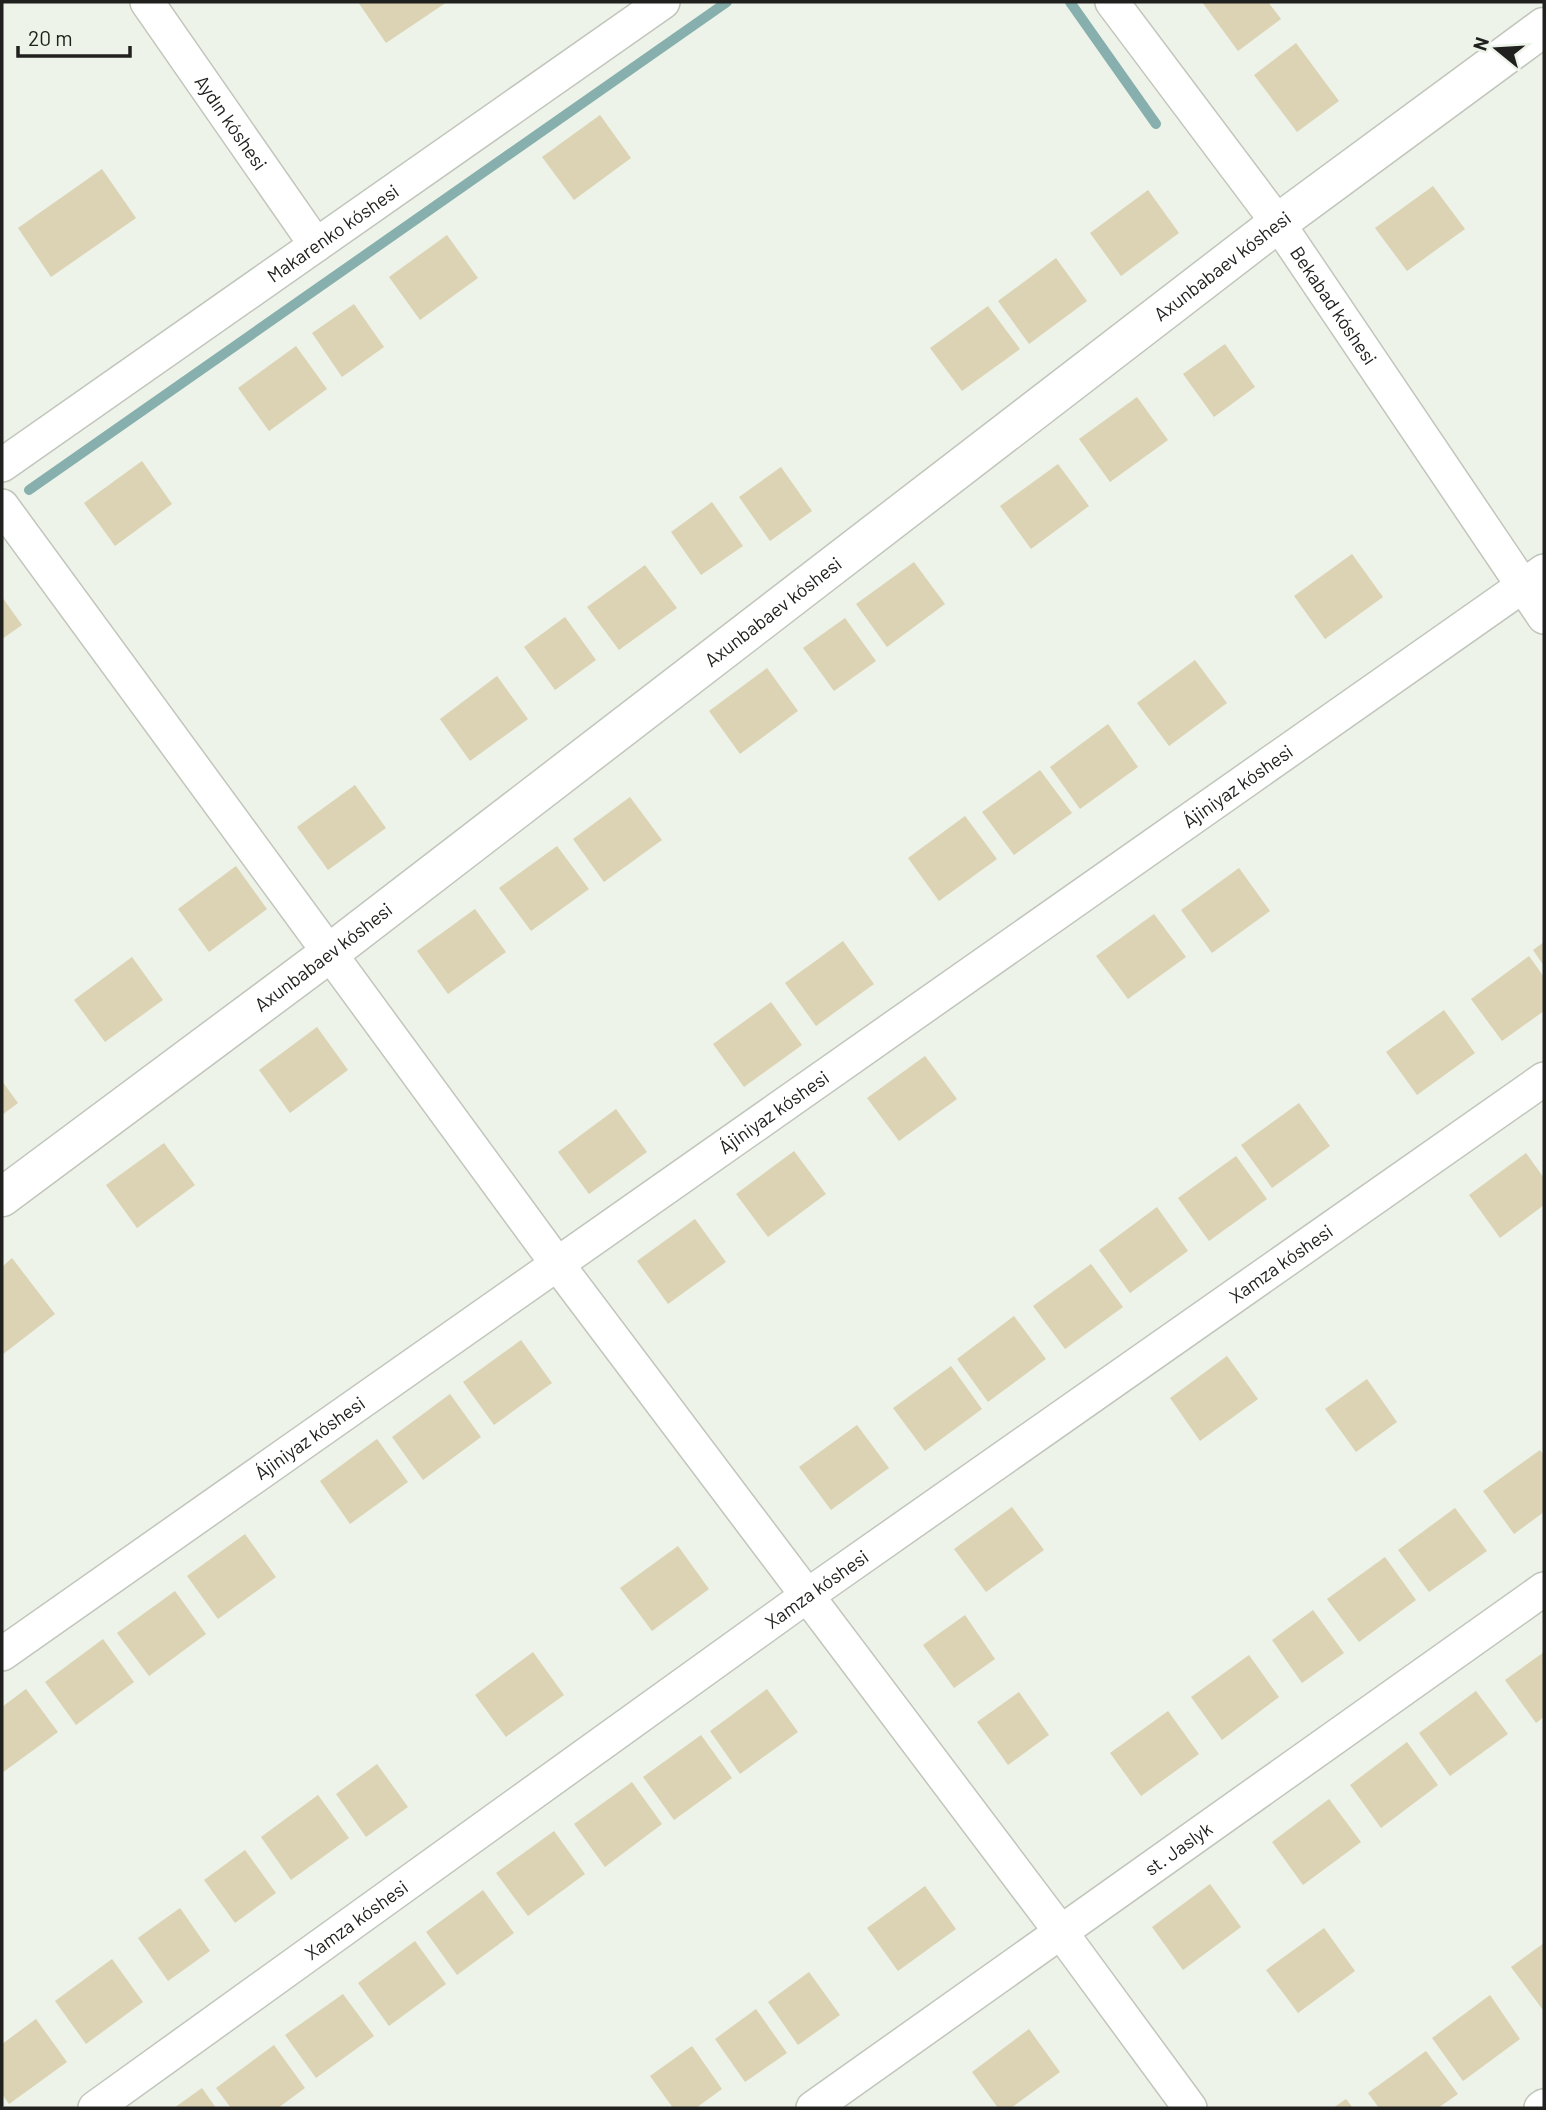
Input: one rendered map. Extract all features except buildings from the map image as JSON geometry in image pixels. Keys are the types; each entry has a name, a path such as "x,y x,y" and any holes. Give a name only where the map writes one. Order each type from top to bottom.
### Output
{"street":[{"name":"Aydın kóshesi","path":"147,2 316,245"},
{"name":"Bekabad kóshesi","path":"1112,2 1278,223 1533,578 1544,617"},
{"name":"Makarenko kóshesi","path":"2,465 316,245 650,5"},
{"name":"Axunbabaev kóshesi","path":"2,1197 331,952 1278,223 1544,27"},
{"path":"2,506 558,1265 1060,1931 1190,2108"},
{"name":"Ájiniyaz kóshesi","path":"2,1654 1533,578"},
{"name":"Xamza kóshesi","path":"95,2108 808,1595 1544,1079"},
{"name":"st. Jaslyk","path":"813,2108 1544,1589"}],"waterway":[{"path":"29,490 727,2"},
{"path":"1070,2 1156,124"}]}
